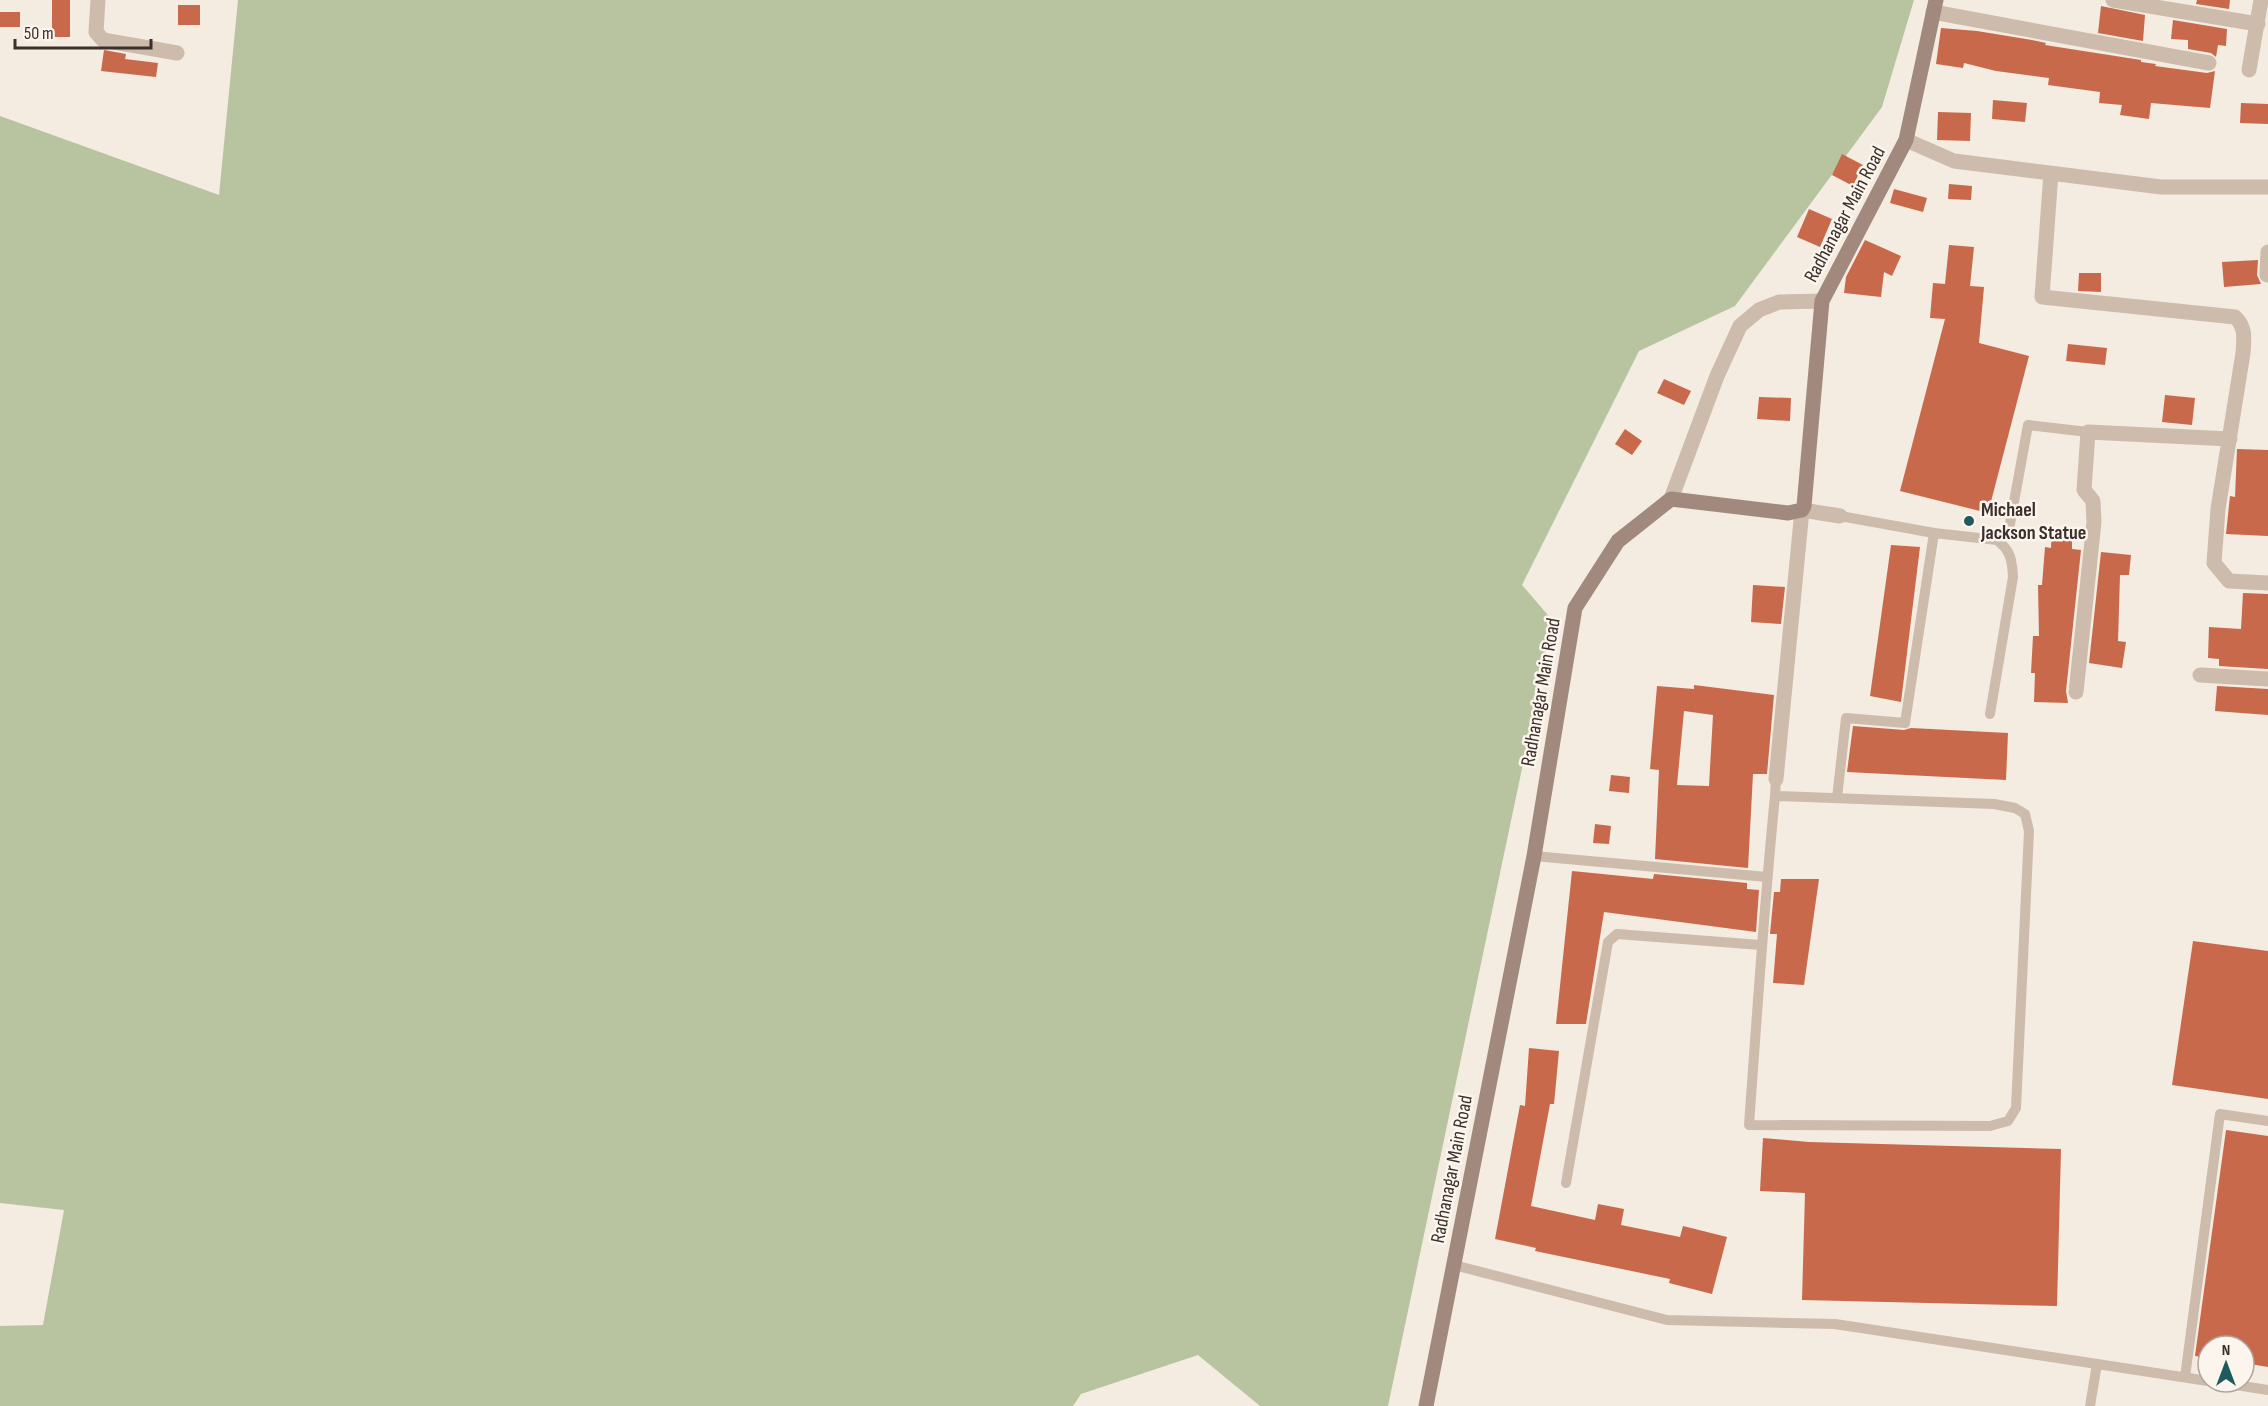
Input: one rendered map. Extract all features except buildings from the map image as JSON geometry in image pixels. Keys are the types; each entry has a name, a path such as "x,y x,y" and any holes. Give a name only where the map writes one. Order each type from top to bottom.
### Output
{"street":[{"path":"98,0 96,32 103,40 177,52"},
{"path":"2113,0 2258,24"},
{"path":"2249,70 2261,0"},
{"path":"1934,6 2209,63"},
{"name":"Radhanagar Main Road","path":"1802,510 1806,499 1822,301 1906,140 1934,6"},
{"path":"1906,140 1954,161 2161,187 2268,187"},
{"path":"2051,173 2042,297 2235,317 2243,328 2244,338 2218,509 2214,563 2229,581 2268,583"},
{"path":"2267,275 2268,252"},
{"path":"1822,301 1779,302 1760,310 1740,326 1717,376 1671,499 1788,513 1802,510 1840,516"},
{"path":"2076,692 2094,522 2093,501 2084,490 2088,432 2230,439"},
{"name":"Radhanagar Main Road","path":"1426,1406 1534,856 1575,608 1618,541 1671,499"},
{"path":"1776,779 1802,510"},
{"path":"2200,675 2268,679"}],"lane":[{"path":"1997,540 2008,534 2028,425 2088,432"},
{"path":"1840,516 1934,533 1997,540 2008,549 2012,560 2013,577 1990,714"},
{"path":"1837,798 1846,718 1905,723 1934,533"},
{"path":"1774,796 1994,804 2015,808 2025,814 2029,831 2016,1108 2012,1117 2003,1123 1990,1126 1749,1125 1761,945 1774,796 1776,779"},
{"path":"1534,856 1767,877"},
{"path":"1566,1183 1608,942 1617,934 1761,945"},
{"path":"2186,1377 2220,1114 2268,1120"},
{"path":"1454,1265 1667,1320 1835,1324 2196,1379"},
{"path":"2090,1406 2097,1364"}],"green space":[{"path":"238,0 1914,0 1882,107 1735,306 1639,351 1522,585 1553,621 1388,1406 1260,1406 1198,1355 1081,1394 1073,1406 0,1406 0,1326 43,1325 64,1210 0,1203 0,116 219,195"}],"place":[{"name":"Michael Jackson Statue","path":"1969,521"}]}
